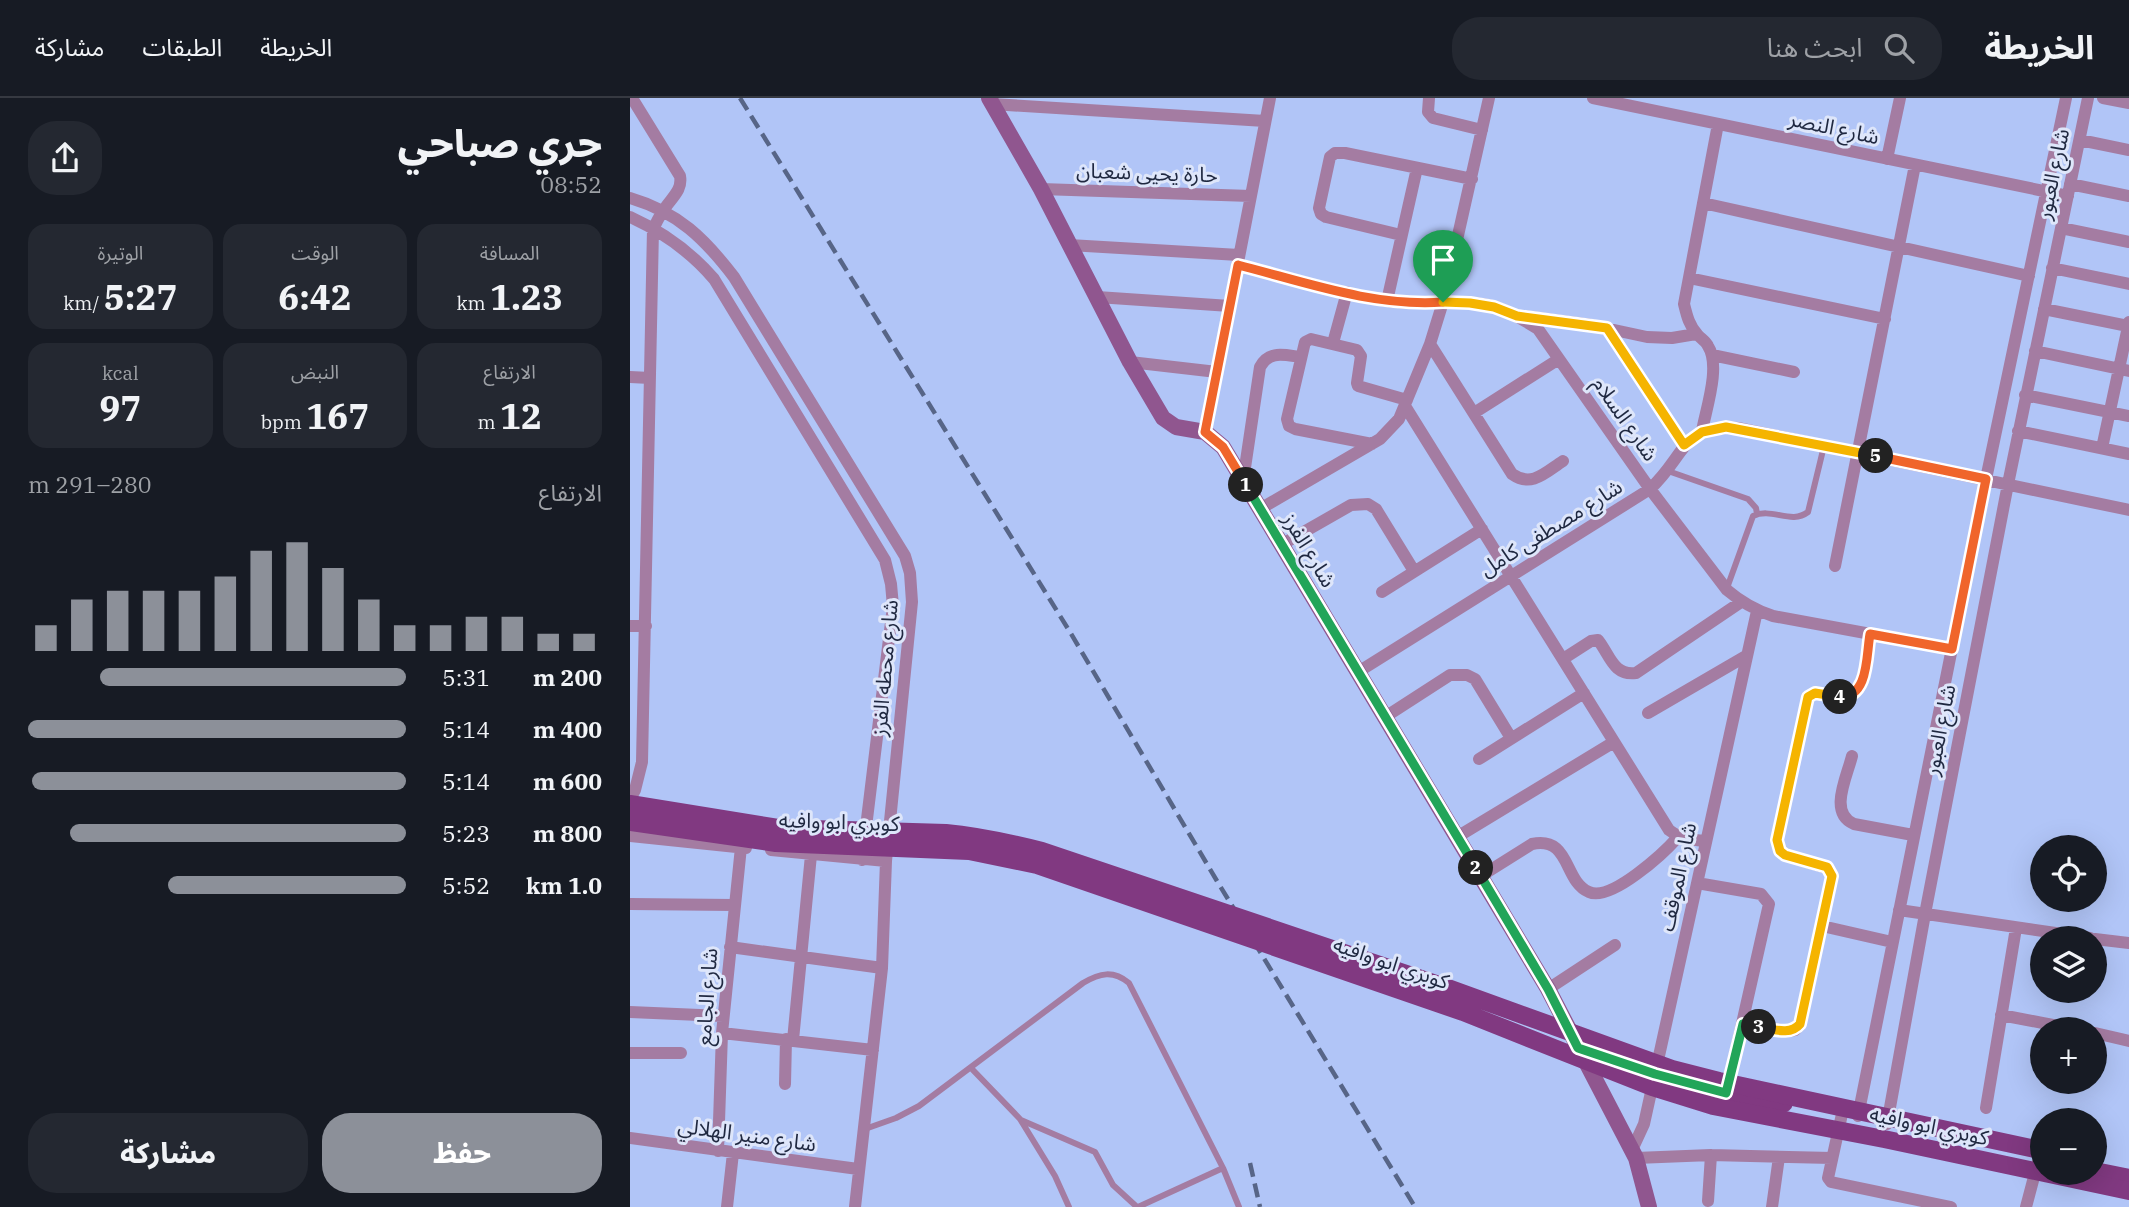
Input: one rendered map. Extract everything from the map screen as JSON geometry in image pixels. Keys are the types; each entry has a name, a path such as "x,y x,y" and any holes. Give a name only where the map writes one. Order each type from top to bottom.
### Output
{"main road":[{"name":"كوبري ابو وافيه","path":"632,798 778,828 971,835 1042,851 1435,983 1672,1069 2030,1152"},
{"name":"كوبري ابو وافيه","path":"630,822 776,844 969,851 1013,859 1463,1012 1652,1087 1713,1106 2129,1191"},
{"path":"1578,1048 1655,1074 1726,1093 2030,1152"},
{"path":"2107,1162 2129,1166"},
{"path":"2107,1173 2129,1178"}],"street":[{"path":"632,98 637,117 680,176 679,190 662,211 653,229 646,626 632,798"},
{"path":"990,101 1041,189 1130,362 1163,418 1176,427 1205,432 1270,98"},
{"path":"1429,98 1427,106 1433,118 1482,130"},
{"path":"1260,509 1371,444 1390,429 1406,403 1430,344 1443,302 1489,98"},
{"name":"شارع النصر","path":"1592,98 2047,192 2069,190 2129,196"},
{"path":"1663,113 1665,98"},
{"path":"1887,159 1900,98"},
{"name":"شارع العبور","path":"1832,1158 1850,1116 1892,942 2066,98"},
{"name":"شارع العبور","path":"1887,1124 1924,914 2025,395 2088,98"},
{"path":"2104,98 2129,103"},
{"path":"990,101 1265,121"},
{"path":"1702,432 1714,371 1712,355 1708,345 1696,334 1688,320 1684,304 1718,124"},
{"path":"2080,140 2129,150"},
{"path":"1401,235 1321,214 1319,208 1328,163 1335,153 1472,179"},
{"path":"1835,566 1916,165"},
{"path":"1387,301 1417,168"},
{"name":"حارة يحيى شعبان","path":"1041,189 1251,196"},
{"name":"شارع محطه الفرز","path":"630,198 662,211 692,229 711,247 734,277 908,565 910,573 912,602 886,861 882,968 855,1207"},
{"path":"1703,203 2029,276"},
{"name":"شارع محطه الفرز","path":"630,217 689,253 713,279 885,560 891,584 892,606 862,860"},
{"path":"2061,228 2129,243"},
{"name":"شارع السلام","path":"1069,245 1238,260 1387,301 1414,304 1470,303 1494,307 1517,316 1538,329 1650,489 1727,590 1741,602 1756,611 1773,616 1952,649"},
{"path":"2052,268 2129,284"},
{"path":"1689,278 1885,319"},
{"path":"1333,343 1347,292"},
{"path":"1097,297 1230,306"},
{"path":"2044,309 2129,324 2124,370 2102,448"},
{"path":"1517,316 1607,328 1647,337 1672,338 1696,334"},
{"path":"1607,328 1684,445"},
{"path":"1371,444 1289,426 1287,419 1307,340 1354,348 1360,352 1358,386 1406,403 1668,830 1678,836 1706,841"},
{"path":"1430,344 1512,474 1521,480 1532,481 1563,461"},
{"path":"2035,351 2124,370"},
{"path":"1243,481 1260,367 1270,356 1277,354 1301,357"},
{"path":"1712,355 1794,372"},
{"path":"1474,413 1559,359"},
{"path":"1130,362 1217,372"},
{"path":"630,377 650,378"},
{"path":"2025,395 2129,416"},
{"path":"793,406 807,397"},
{"name":"شارع مصطفى كامل","path":"1358,672 1650,489 1668,471 1684,445 1702,432 1714,428 1739,428 2129,510"},
{"path":"2018,431 2129,454"},
{"name":"شارع الفرز","path":"1205,432 1223,447 1548,989 1634,1154 1649,1207"},
{"path":"1281,545 1351,505 1368,504 1376,509 1415,571"},
{"path":"1382,592 1482,529"},
{"path":"1563,659 1591,641 1598,640 1616,669 1629,674 1636,673 1741,602"},
{"name":"شارع الموقف","path":"1634,1154 1644,1124 1756,611"},
{"path":"630,626 646,626"},
{"path":"1743,1024 1788,1031 1795,1030 1800,1024 1832,881 1830,872 1822,866 1785,855 1780,851 1777,840 1808,697 1815,693 1849,697 1858,691 1870,634"},
{"path":"1648,713 1746,656"},
{"path":"885,664 905,667"},
{"path":"1385,718 1450,675 1459,673 1475,679 1511,738"},
{"path":"1479,759 1584,693"},
{"path":"1457,836 1614,742"},
{"path":"1852,756 1840,803 1840,812 1845,820 1913,835"},
{"path":"630,836 886,861"},
{"path":"1481,876 1532,844 1540,842 1557,848 1581,886 1588,892 1597,894 1606,892 1653,863 1678,836"},
{"name":"شارع الجامع","path":"719,1151 723,1016 741,847"},
{"path":"785,1084 802,957 811,855"},
{"path":"1697,883 1761,894 1769,904 1726,1093"},
{"path":"630,904 734,905"},
{"path":"1899,910 2030,930"},
{"path":"1822,926 1892,942"},
{"path":"1986,1108 2015,928"},
{"path":"2107,940 2129,943"},
{"path":"1548,989 1615,945"},
{"path":"730,947 882,968"},
{"path":"630,1012 723,1016"},
{"path":"2001,1015 2030,1021"},
{"path":"722,1033 873,1050"},
{"path":"2107,1036 2129,1041"},
{"path":"630,1052 681,1053"},
{"name":"شارع منير الهلالي","path":"630,1138 858,1169"},
{"path":"727,1207 733,1153"},
{"path":"1634,1154 1832,1158 1828,1178 1831,1182 1951,1207"},
{"path":"1708,1201 1711,1155"},
{"path":"1772,1207 1779,1157"},
{"path":"2026,1207 2032,1185"}],"lane":[{"path":"1727,590 1751,519 1757,514 1768,513 1793,518 1808,512 1824,445"},
{"path":"1668,471 1748,499 1756,508 1757,514"},
{"path":"864,1129 896,1118 919,1106 1083,983 1097,975 1110,973 1129,983 1223,1168 1239,1207"},
{"path":"971,1068 1020,1119 1055,1176 1069,1207"},
{"path":"1020,1119 1096,1152 1113,1185 1138,1207 1223,1168"}],"railway":[{"path":"740,98 1070,632 1415,1207"},
{"path":"1250,1163 1260,1207"}],"route":[{"path":"1238,265 1364,297 1414,304 1443,302 1470,303 1494,307 1517,316 1607,328 1684,445 1692,437 1714,428 1739,428 1986,479 1952,649 1870,634 1858,691 1849,697 1815,693 1808,697 1805,704 1777,840 1780,851 1785,855 1827,867 1832,881 1800,1024 1795,1030 1788,1031 1743,1024 1726,1093 1655,1074 1578,1048 1548,989 1223,447 1205,432 1238,265"}]}
